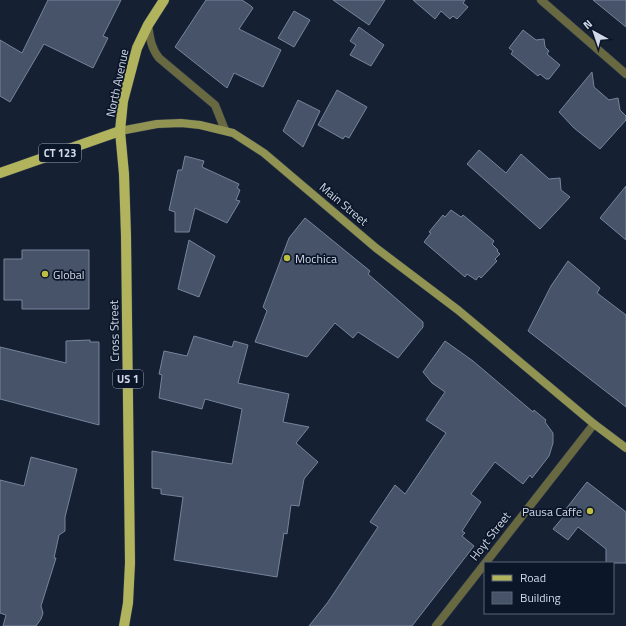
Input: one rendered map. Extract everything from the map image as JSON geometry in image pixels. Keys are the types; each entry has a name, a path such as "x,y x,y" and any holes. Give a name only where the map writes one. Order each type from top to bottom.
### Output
{"main road":[{"name":"North Avenue","path":"120,131 130,71 148,25 164,0"},
{"name":"Main Street","path":"0,173 120,131 157,124 181,123 225,130 233,133 264,153 376,248 458,310 594,424 626,448"},
{"name":"Cross Street","path":"120,131 125,205 130,563 128,603 124,626"}],"street":[{"path":"541,0 626,74"},
{"path":"148,25 154,52 214,105 225,130"},
{"name":"Hoyt Street","path":"486,562 594,424"},
{"name":"Hoyt Street","path":"436,626 484,565"}],"building":[{"path":"48,0 121,0 103,36 108,38 93,68 44,44 10,102 0,96 0,40 22,53"},
{"path":"206,0 242,0 251,6 253,8 239,29 281,50 263,87 234,73 227,88 175,47"},
{"path":"333,0 385,0 369,25"},
{"path":"413,0 465,0 463,3 468,7 457,19 453,16 450,19 441,11 435,19"},
{"path":"593,0 626,0 626,27"},
{"path":"294,11 310,20 294,47 278,38"},
{"path":"359,27 384,45 371,66 350,55 356,45 350,41"},
{"path":"523,30 536,40 544,39 545,47 549,51 547,54 560,65 549,79 546,79 540,74 538,76 511,54 513,51 509,48"},
{"path":"592,72 594,87 609,100 618,98 620,110 626,116 626,120 600,149 574,128 559,112"},
{"path":"337,90 367,107 349,138 345,136 343,139 318,125"},
{"path":"298,100 320,111 303,147 283,131"},
{"path":"479,150 506,173 521,154 549,179 560,178 561,190 570,197 540,229 467,164"},
{"path":"185,156 204,161 202,167 239,184 237,188 240,190 236,200 240,201 227,223 195,208 189,232 175,232 175,212 169,210 178,170 182,170"},
{"path":"626,186 626,240 600,218"},
{"path":"451,210 461,217 463,215 494,241 492,244 500,254 495,259 497,261 481,278 479,276 476,280 467,274 465,277 424,242 431,233 429,232 443,215 445,217"},
{"path":"305,218 370,271 368,274 423,322 423,327 398,358 358,332 353,338 335,323 307,357 255,342 267,311 263,307 289,238"},
{"path":"189,240 215,256 199,297 178,289"},
{"path":"22,250 89,250 89,309 22,309 22,300 4,300 4,259 22,259"},
{"path":"568,261 600,288 597,293 626,315 626,407 528,331 551,286"},
{"path":"194,336 232,347 234,341 248,345 238,383 289,394 283,422 309,427 296,443 318,462 304,479 299,506 291,505 287,534 284,533 277,577 174,560 183,497 161,494 161,489 152,488 152,451 232,464 242,409 205,399 202,409 159,398 162,375 159,374 164,351 187,356"},
{"path":"90,340 90,342 99,342 99,425 0,399 0,347 66,363 66,341"},
{"path":"445,341 473,361 533,412 534,410 546,420 545,422 553,433 553,443 549,456 532,478 530,475 523,484 495,462 471,494 481,502 462,531 465,533 462,536 474,546 412,626 309,626 328,602 378,527 370,522 395,485 405,494 446,433 426,420 445,392 432,383 423,372"},
{"path":"31,457 77,469 65,517 65,531 59,535 54,558 56,558 41,606 43,613 41,619 36,626 3,626 6,615 0,613 0,480 24,486"},
{"path":"587,482 626,512 626,563 606,562 606,549 578,527 568,540 553,529 564,516 562,514"}],"place":[{"name":"Mochica","path":"287,258"},
{"name":"Global","path":"45,274"},
{"name":"Pausa Caffe","path":"590,511"}]}
